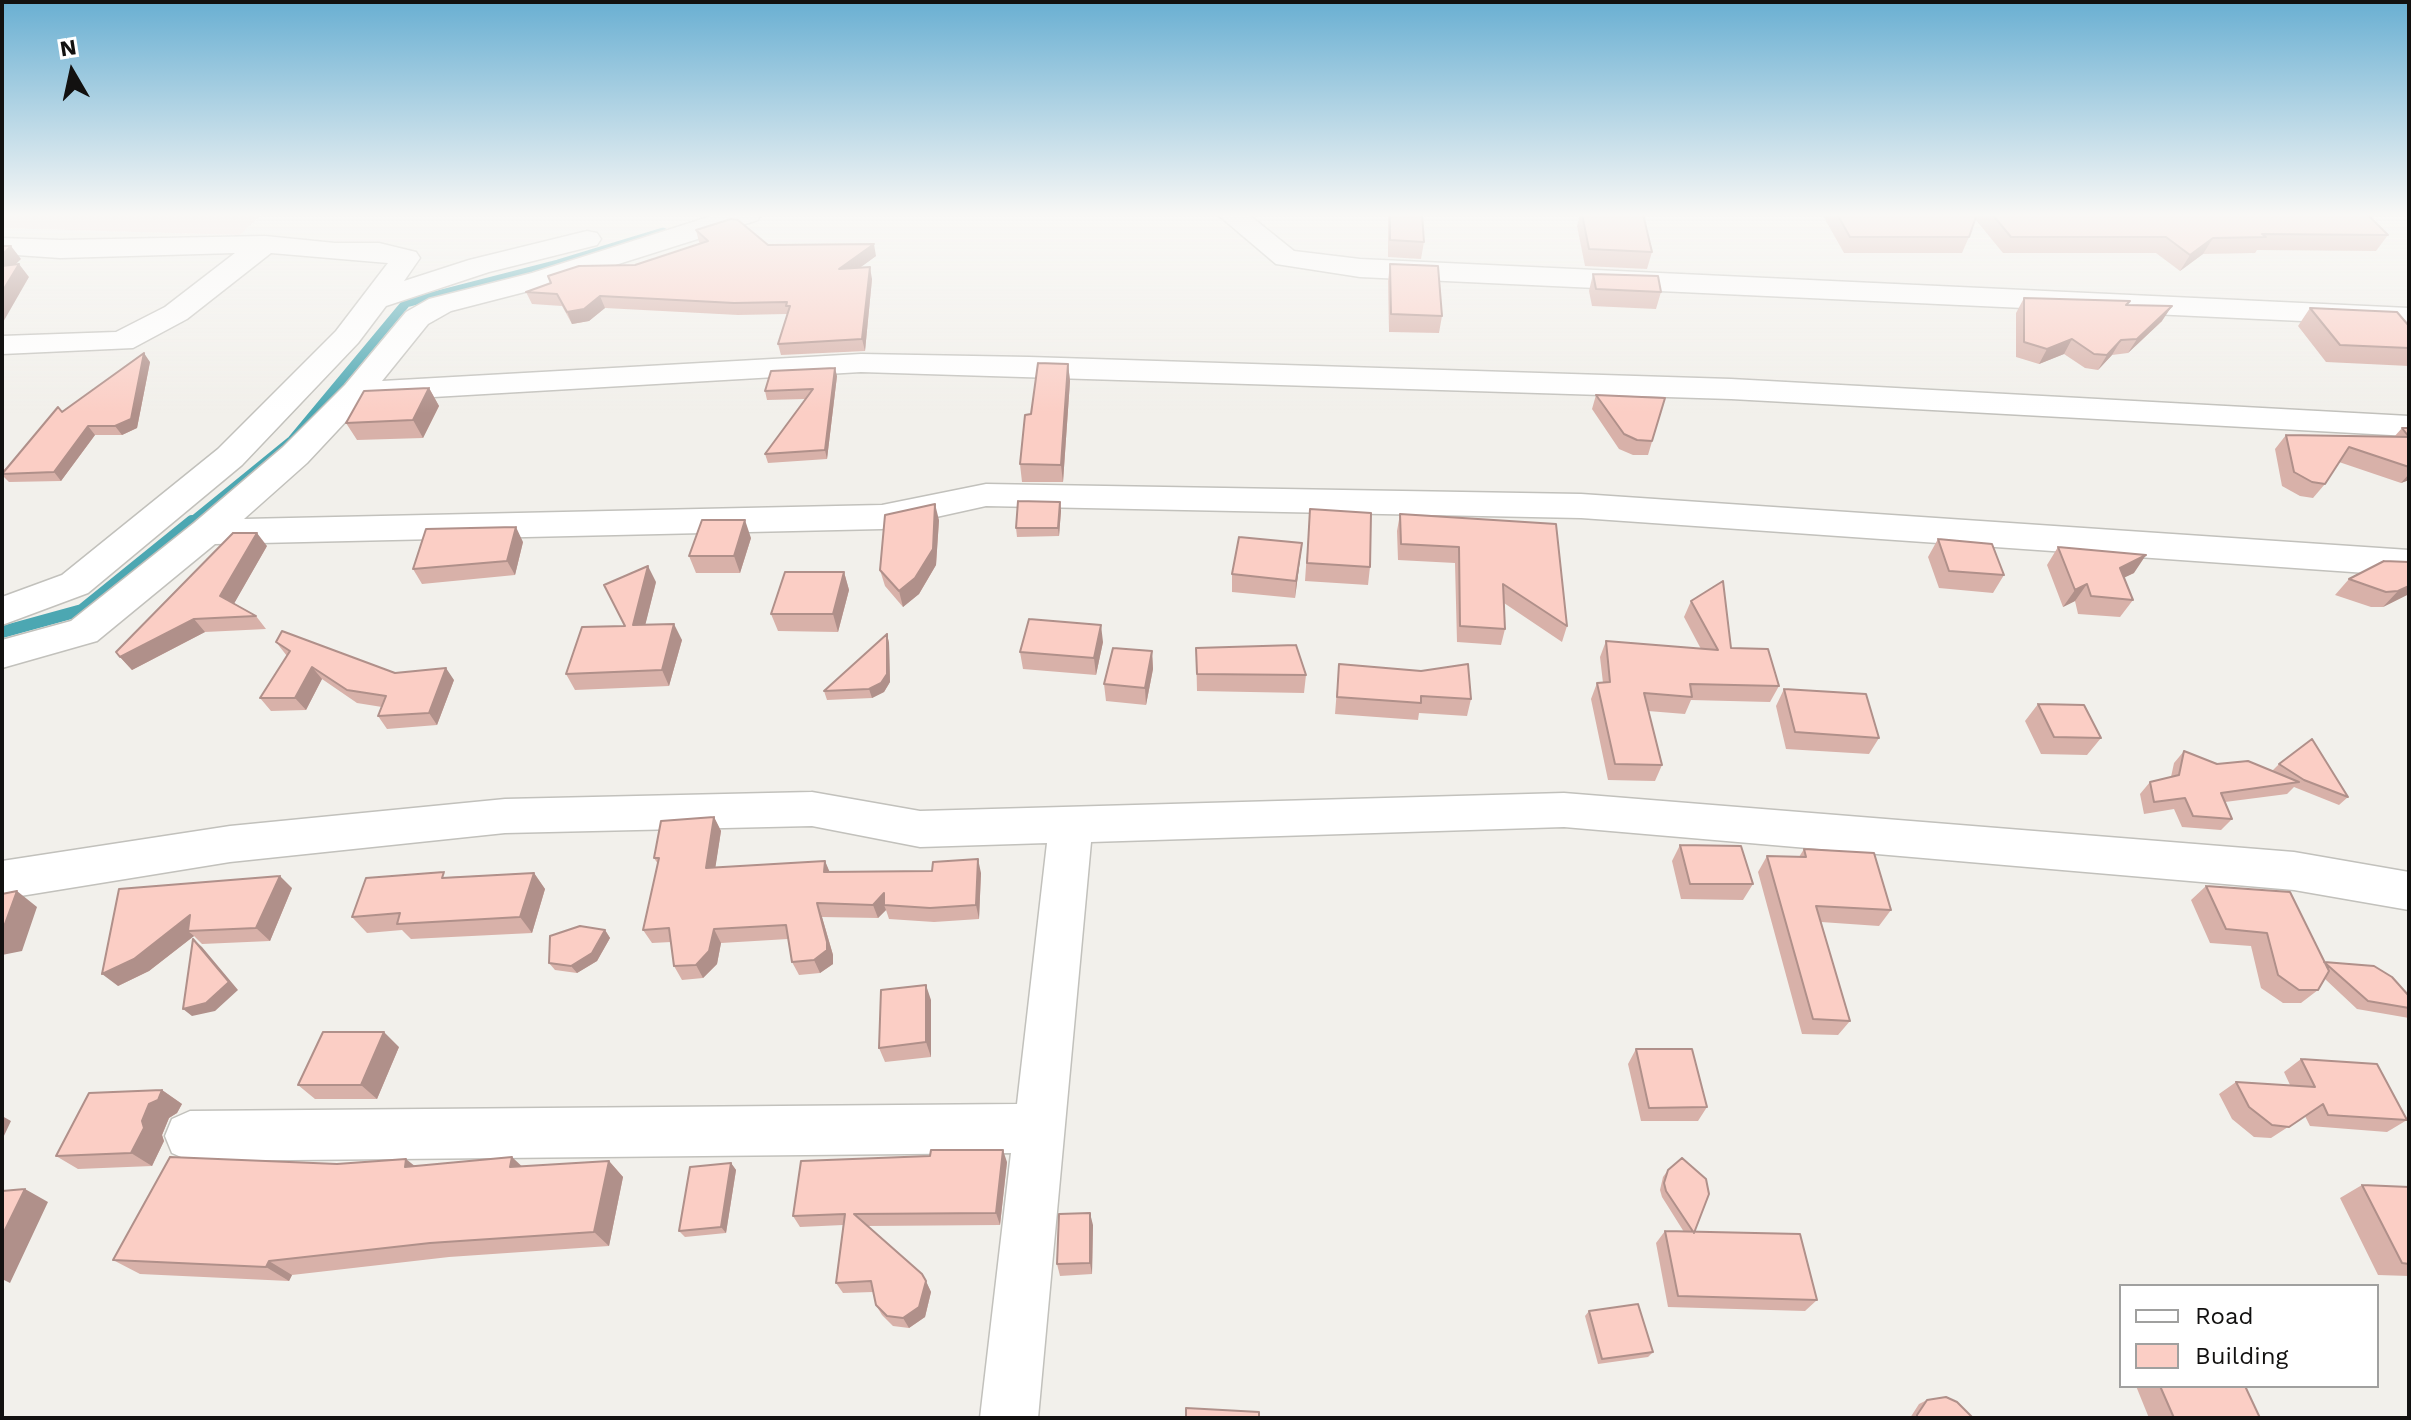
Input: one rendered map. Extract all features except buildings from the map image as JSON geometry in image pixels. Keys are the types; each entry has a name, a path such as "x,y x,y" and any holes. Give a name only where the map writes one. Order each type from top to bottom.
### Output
{"street":[{"path":"2,345 122,341 176,313 218,280"},
{"path":"2,612 75,584 230,457 347,337 390,280"},
{"path":"376,300 436,280"},
{"path":"2,654 84,631 207,532 295,455 356,392 417,318 440,305 537,280"},
{"path":"1623,280 2409,317"},
{"path":"356,392 861,363 1731,389 2409,426"},
{"path":"207,532 882,517 986,495 1002,495 1581,506 2409,563"},
{"path":"2,880 230,844 505,816 812,809 920,829 1564,810 2294,871 2409,891"},
{"path":"1009,1418 1071,824"},
{"path":"190,1136 1038,1128"}],"waterway":[{"path":"190,523 292,440 406,303 495,280"},
{"path":"2,632 82,610 192,521"}]}
